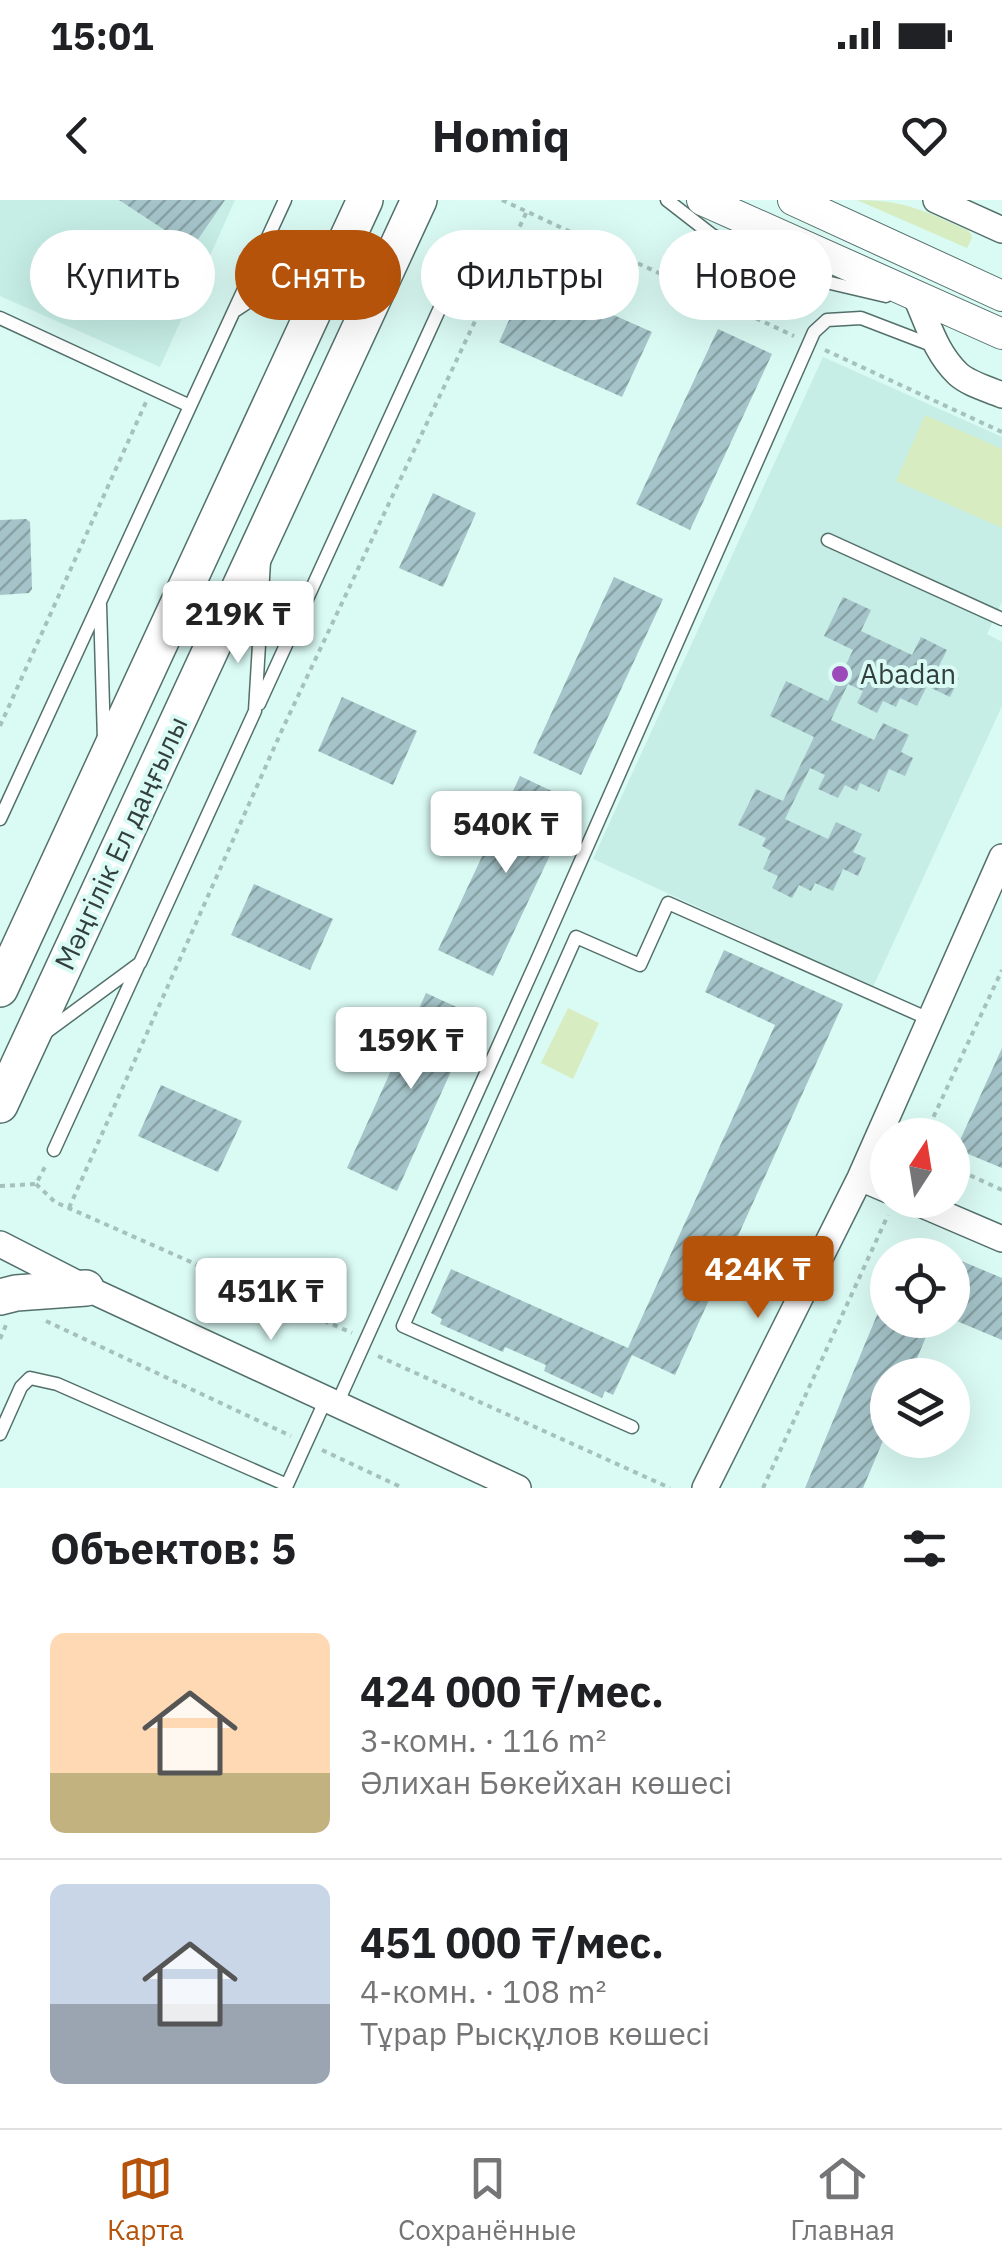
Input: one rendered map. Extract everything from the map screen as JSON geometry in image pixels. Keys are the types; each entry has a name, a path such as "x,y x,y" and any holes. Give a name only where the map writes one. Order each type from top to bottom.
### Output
{"main road":[{"name":"Мәңгілік Ел даңғылы","path":"350,230 365,200"},
{"name":"Мәңгілік Ел даңғылы","path":"401,237 419,200"},
{"path":"401,263 436,200"},
{"name":"Мәңгілік Ел даңғылы","path":"0,989 309,320"},
{"name":"Мәңгілік Ел даңғылы","path":"0,1105 361,320"},
{"path":"0,966 52,878"},
{"path":"4,1308 16,1293 86,1288"}],"street":[{"path":"702,200 1002,334"},
{"path":"793,200 1002,296"},
{"path":"936,200 1002,230"},
{"path":"927,303 936,346 960,376 1002,395"},
{"path":"705,1488 860,1178 1001,863"},
{"path":"860,1178 870,1184"},
{"path":"947,1218 1002,1239"},
{"path":"0,1244 86,1288 518,1488"}],"lane":[{"path":"0,818 285,200"},
{"path":"667,200 712,235 792,274 927,303"},
{"path":"0,318 190,406"},
{"path":"0,1434 21,1387 30,1378 57,1384 287,1485 306,1443 332,1402 546,940 814,332 827,320 860,318 936,346"},
{"path":"54,1150 434,320"},
{"path":"256,711 266,528"},
{"path":"828,540 1002,620"},
{"path":"100,602 104,762"},
{"path":"632,1428 403,1326 576,937 640,966 668,903 929,1019"},
{"path":"27,1046 140,963"}],"path":[{"path":"502,200 798,338"},
{"path":"69,1208 282,730 526,212"},
{"path":"824,350 1002,432"},
{"path":"0,726 152,389"},
{"path":"933,1118 1002,970"},
{"path":"0,1186 36,1184 54,1150"},
{"path":"970,1175 1002,1190"},
{"path":"763,1488 888,1218"},
{"path":"0,1339 4,1308"},
{"path":"34,1316 402,1488"}],"shaded area":[{"path":"0,200 235,200 215,245 215,230 30,230 30,309 0,296"},
{"path":"54,320 181,320 160,367"},
{"name":"Abadan","path":"823,357 1002,437 1002,602 987,634 1002,642 1002,706 873,987 593,859"}],"green space":[{"path":"857,200 914,208 967,230 972,238 967,248"},
{"path":"925,415 1002,449 1002,528 896,481"},
{"path":"568,1008 599,1023 573,1079 541,1063"}],"building":[{"path":"119,200 225,200 204,230 165,230"},
{"path":"509,320 625,320 652,332 622,397 499,342"},
{"path":"718,329 772,354 690,530 636,504"},
{"path":"433,493 476,513 443,587 399,568"},
{"path":"0,520 30,522 32,589 29,593 0,595"},
{"path":"614,577 663,599 581,775 533,753"},
{"path":"843,597 871,610 861,631 912,655 921,637 947,650 938,668 959,678 950,697 927,686 917,706 900,698 896,707 883,701 877,713 857,703 863,691 848,684 831,720 874,740 883,723 909,735 901,752 913,758 905,776 889,769 879,792 860,783 857,791 845,785 838,798 818,789 825,775 810,768 785,819 828,839 836,822 862,834 853,852 866,858 858,876 843,869 833,891 815,883 811,891 799,885 792,898 772,888 778,876 763,869 771,851 762,846 766,838 738,825 756,789 783,801 814,737 770,716 786,681 828,701 853,650 824,636"},
{"path":"342,697 417,731 393,785 318,751"},
{"path":"520,776 575,802 493,976 438,950"},
{"path":"254,884 333,919 310,970 231,935"},
{"path":"724,950 843,1004 675,1375 632,1355 613,1395 605,1391 602,1398 544,1371 546,1365 505,1347 503,1352 440,1324 442,1319 431,1313 451,1269 628,1348 775,1025 705,992"},
{"path":"426,993 476,1016 397,1191 347,1168"},
{"path":"1002,1048 1002,1168 970,1155 970,1118"},
{"path":"161,1085 242,1121 218,1172 138,1136"},
{"path":"970,1265 1002,1278 1002,1340 970,1327"},
{"path":"870,1332 870,1338 925,1338 917,1358 870,1358 870,1458 876,1458 863,1488 805,1488"}],"place":[{"name":"Abadan","path":"840,674"}]}
